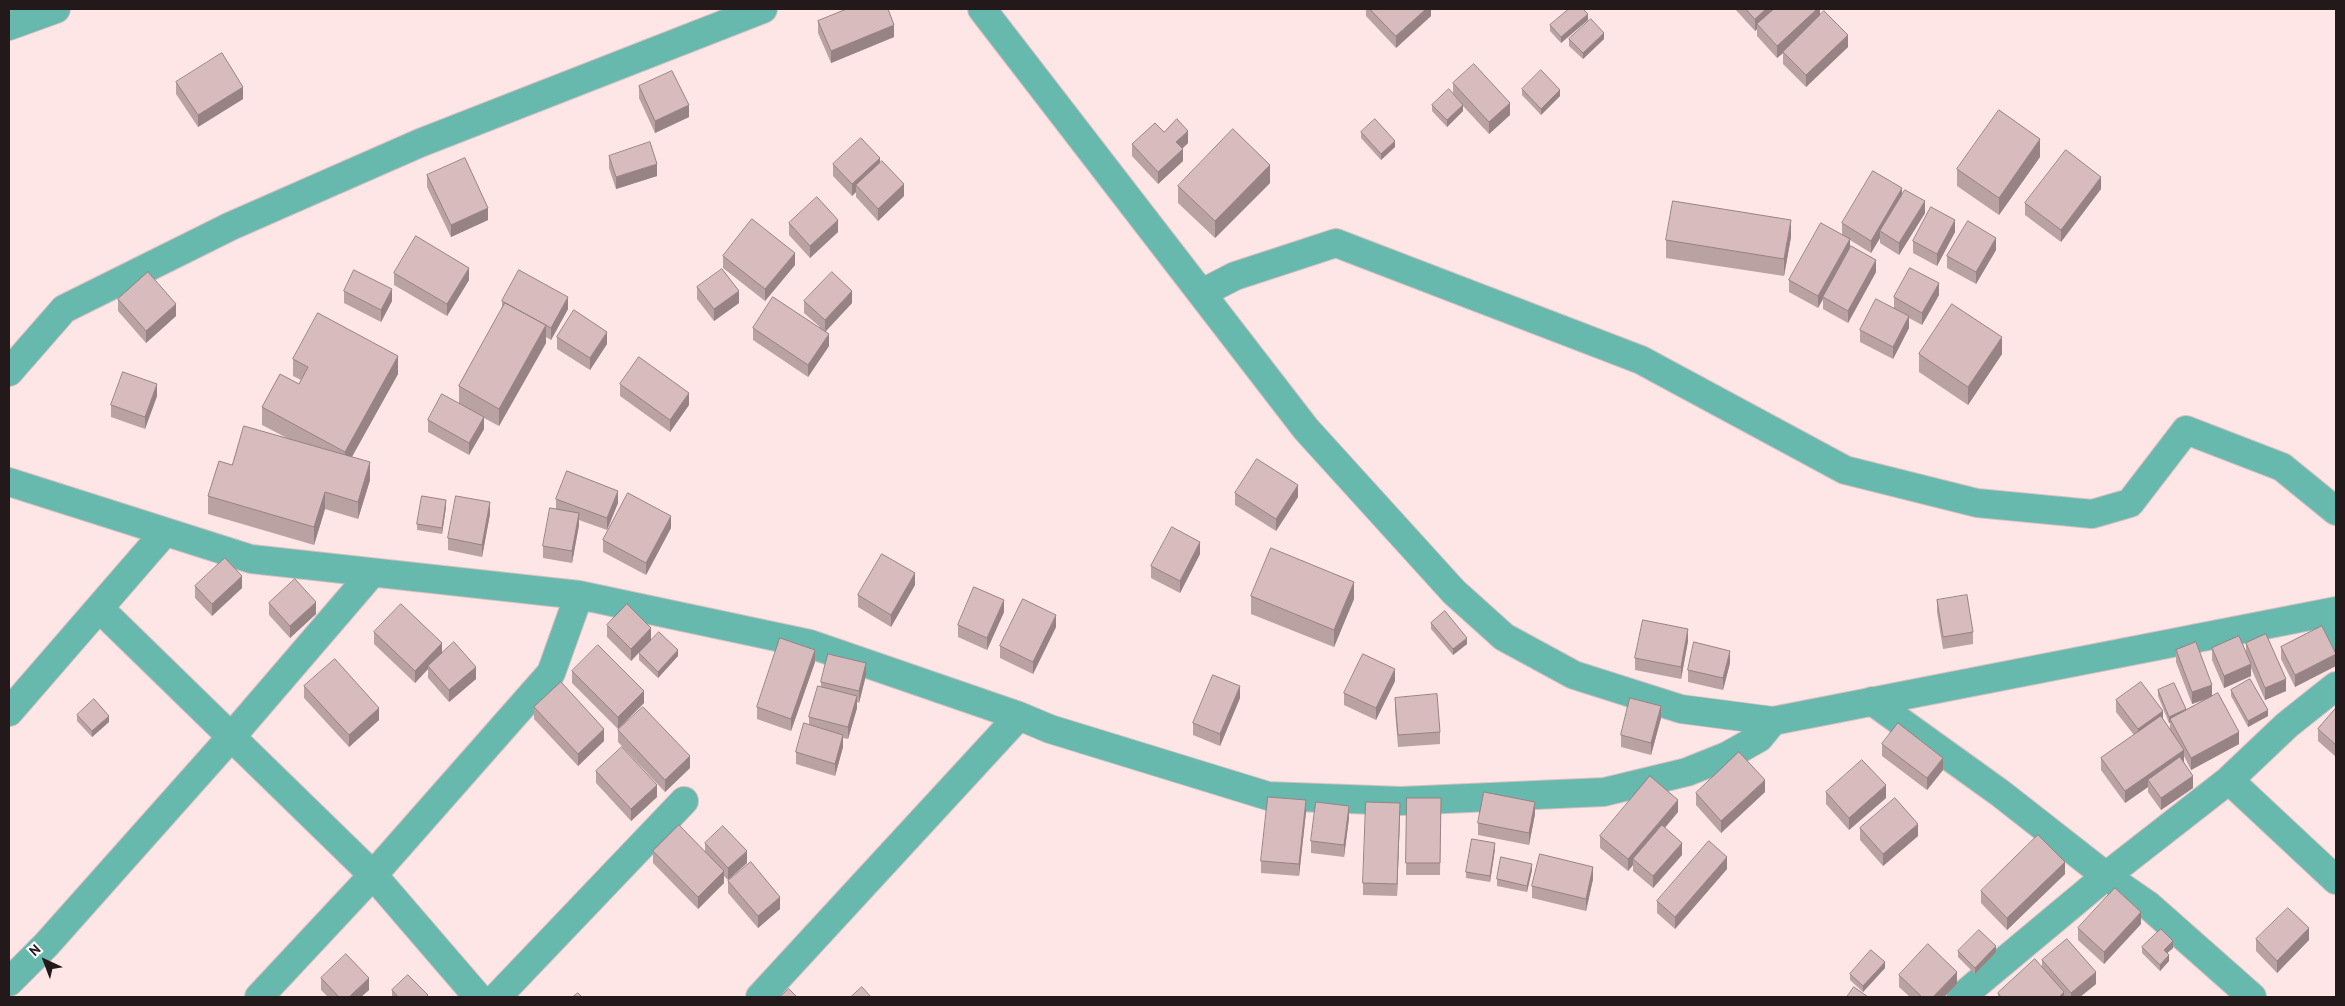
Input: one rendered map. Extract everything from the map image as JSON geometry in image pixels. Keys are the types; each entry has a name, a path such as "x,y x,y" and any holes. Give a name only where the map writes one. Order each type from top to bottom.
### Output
{"street":[{"path":"9,26 56,9"},
{"path":"9,372 64,309 231,226 420,143 762,9"},
{"path":"982,9 1306,429 1454,592 1504,637 1574,675 1681,709 1773,721 2331,612 2336,640"},
{"path":"1202,294 1235,276 1336,242 1641,360 1845,470 1977,503 2092,514 2130,503 2186,430 2282,467 2336,511"},
{"path":"9,482 251,559 578,596 810,644 1019,716 1050,729 1268,796 1401,801 1604,792 1687,772 1727,756 1760,738 1773,721"},
{"path":"9,712 165,532"},
{"path":"9,982 46,945 232,736 372,572"},
{"path":"259,997 372,875 551,673 578,596"},
{"path":"100,609 372,875 478,997"},
{"path":"1961,997 2106,876 2229,780 2287,725 2336,686"},
{"path":"1872,701 2000,793 2106,876 2148,905 2252,997"},
{"path":"760,997 1019,716"},
{"path":"2229,780 2336,880"},
{"path":"497,997 684,801"}],"building":[{"path":"847,9 888,9 894,25 831,51 818,21"},
{"path":"1370,9 1426,9 1396,36"},
{"path":"1569,9 1583,9 1588,14 1561,37 1550,25"},
{"path":"1746,9 1766,9 1755,19"},
{"path":"1774,9 1817,9 1777,46 1757,24"},
{"path":"1824,11 1848,35 1806,75 1783,52"},
{"path":"1591,19 1604,33 1583,53 1569,39"},
{"path":"222,53 243,87 198,115 176,82"},
{"path":"1474,64 1510,103 1489,122 1453,83"},
{"path":"1541,70 1560,90 1541,109 1522,89"},
{"path":"672,71 689,105 655,121 639,86"},
{"path":"1449,89 1463,105 1447,120 1432,105"},
{"path":"1999,110 2040,139 1999,198 1957,169"},
{"path":"1177,119 1188,131 1176,142 1183,149 1158,172 1132,144 1155,123 1164,132"},
{"path":"1375,119 1395,141 1381,154 1361,132"},
{"path":"1233,129 1270,165 1215,221 1178,186"},
{"path":"861,138 880,158 852,184 833,164"},
{"path":"650,142 657,164 616,177 609,156"},
{"path":"2066,150 2101,177 2061,230 2025,203"},
{"path":"465,158 488,208 451,225 427,175"},
{"path":"882,161 904,184 878,209 856,185"},
{"path":"1873,171 1902,188 1871,241 1842,223"},
{"path":"1905,190 1925,201 1899,243 1880,231"},
{"path":"817,197 838,220 810,246 789,223"},
{"path":"1673,201 1791,220 1784,259 1666,240"},
{"path":"1931,207 1955,220 1937,254 1913,241"},
{"path":"752,219 795,253 765,289 723,256"},
{"path":"1968,221 1996,238 1976,272 1947,256"},
{"path":"1821,223 1850,239 1818,296 1789,280"},
{"path":"416,236 469,268 447,304 394,273"},
{"path":"1851,246 1876,260 1848,311 1823,297"},
{"path":"1910,268 1939,283 1922,313 1894,297"},
{"path":"722,269 739,291 714,309 697,287"},
{"path":"354,270 392,289 381,310 344,291"},
{"path":"519,270 568,297 551,328 502,301"},
{"path":"148,272 176,304 146,331 118,299"},
{"path":"832,272 852,291 825,320 804,301"},
{"path":"773,297 829,334 808,365 753,328"},
{"path":"1876,299 1909,316 1893,347 1860,330"},
{"path":"505,303 546,325 499,409 459,386"},
{"path":"1952,304 2002,337 1968,387 1919,354"},
{"path":"574,310 607,332 590,358 557,337"},
{"path":"318,313 398,356 345,452 262,407 280,374 299,384 308,367 293,359"},
{"path":"639,357 689,393 670,420 620,384"},
{"path":"123,372 157,384 145,417 111,405"},
{"path":"442,394 484,417 469,443 428,420"},
{"path":"244,426 370,462 358,502 325,492 314,527 208,496 219,461 232,465"},
{"path":"1257,459 1298,485 1276,519 1235,493"},
{"path":"567,471 618,491 607,518 556,499"},
{"path":"628,493 671,516 646,563 603,540"},
{"path":"422,496 446,500 442,528 417,524"},
{"path":"456,496 490,502 482,545 448,538"},
{"path":"550,508 579,513 572,551 543,546"},
{"path":"1172,527 1200,542 1180,581 1151,566"},
{"path":"1271,548 1354,582 1334,630 1251,596"},
{"path":"882,554 915,573 891,615 858,595"},
{"path":"225,558 242,576 212,604 195,586"},
{"path":"295,579 316,602 290,626 269,603"},
{"path":"974,587 1004,600 987,638 958,625"},
{"path":"1967,595 1973,632 1943,637 1937,600"},
{"path":"1023,599 1056,615 1033,662 1000,646"},
{"path":"401,604 442,643 415,671 374,632"},
{"path":"627,604 651,628 631,649 607,625"},
{"path":"1445,611 1467,638 1453,649 1431,623"},
{"path":"1643,620 1688,629 1681,667 1635,658"},
{"path":"2322,626 2336,654 2295,675 2281,647"},
{"path":"659,632 678,650 658,672 639,653"},
{"path":"2266,634 2286,679 2265,688 2246,643"},
{"path":"2239,636 2251,664 2224,676 2212,648"},
{"path":"780,638 815,650 791,719 757,707"},
{"path":"454,642 476,667 449,690 428,666"},
{"path":"1694,642 1730,651 1723,678 1688,670"},
{"path":"2196,642 2212,685 2192,692 2176,650"},
{"path":"598,645 644,691 618,717 572,671"},
{"path":"828,654 866,663 859,691 821,682"},
{"path":"1363,654 1395,669 1376,708 1344,693"},
{"path":"335,659 379,708 349,735 304,686"},
{"path":"1213,675 1240,686 1220,734 1193,723"},
{"path":"2250,679 2268,710 2248,721 2231,690"},
{"path":"561,682 604,729 578,754 534,707"},
{"path":"2141,682 2163,711 2138,729 2116,700"},
{"path":"2174,683 2186,709 2169,717 2158,690"},
{"path":"818,686 857,696 848,727 809,717"},
{"path":"2218,693 2239,732 2191,758 2170,719"},
{"path":"1437,694 1440,732 1398,735 1395,698"},
{"path":"1630,698 1661,706 1651,743 1621,735"},
{"path":"94,699 109,716 92,731 77,715"},
{"path":"643,707 690,756 665,780 618,730"},
{"path":"2336,708 2336,745 2318,729"},
{"path":"2161,716 2184,750 2125,791 2101,758"},
{"path":"804,723 843,735 835,764 796,752"},
{"path":"1898,723 1943,758 1927,778 1882,744"},
{"path":"622,747 657,785 631,809 596,771"},
{"path":"1739,752 1765,780 1721,821 1696,793"},
{"path":"2180,757 2193,776 2161,798 2148,780"},
{"path":"1862,760 1886,785 1849,818 1826,792"},
{"path":"1650,776 1678,800 1628,859 1600,836"},
{"path":"1484,792 1535,802 1529,833 1478,823"},
{"path":"1268,797 1306,800 1299,864 1261,861"},
{"path":"1407,798 1441,798 1440,863 1406,863"},
{"path":"1895,798 1918,824 1883,854 1860,828"},
{"path":"1316,802 1349,806 1344,845 1311,841"},
{"path":"1366,802 1400,803 1397,884 1363,883"},
{"path":"679,825 724,871 698,897 653,851"},
{"path":"1662,825 1682,843 1653,876 1633,859"},
{"path":"723,826 747,851 728,868 705,843"},
{"path":"2038,835 2065,862 2007,918 1981,891"},
{"path":"1472,839 1495,843 1490,876 1466,872"},
{"path":"1709,841 1727,857 1675,917 1657,901"},
{"path":"1540,854 1593,867 1586,899 1532,886"},
{"path":"1501,857 1532,864 1527,886 1497,879"},
{"path":"751,862 780,897 758,916 728,881"},
{"path":"2115,888 2141,912 2104,952 2078,928"},
{"path":"2288,908 2309,928 2277,961 2256,939"},
{"path":"2161,929 2173,941 2164,950 2169,955 2160,965 2142,947"},
{"path":"1979,930 1996,946 1975,968 1958,951"},
{"path":"2067,939 2096,972 2071,993 2042,960"},
{"path":"1928,944 1957,972 1933,997 1922,997 1899,975"},
{"path":"1871,950 1885,962 1863,986 1850,974"},
{"path":"346,954 369,978 349,997 339,997 321,978"},
{"path":"2035,959 2064,992 2059,997 2001,997 1998,993"},
{"path":"408,975 428,995 426,997 398,997 392,990"},
{"path":"862,987 871,997 851,997"},
{"path":"1854,987 1868,997 1847,997"},
{"path":"789,989 797,997 780,997"},
{"path":"578,993 582,997 573,997"}]}
